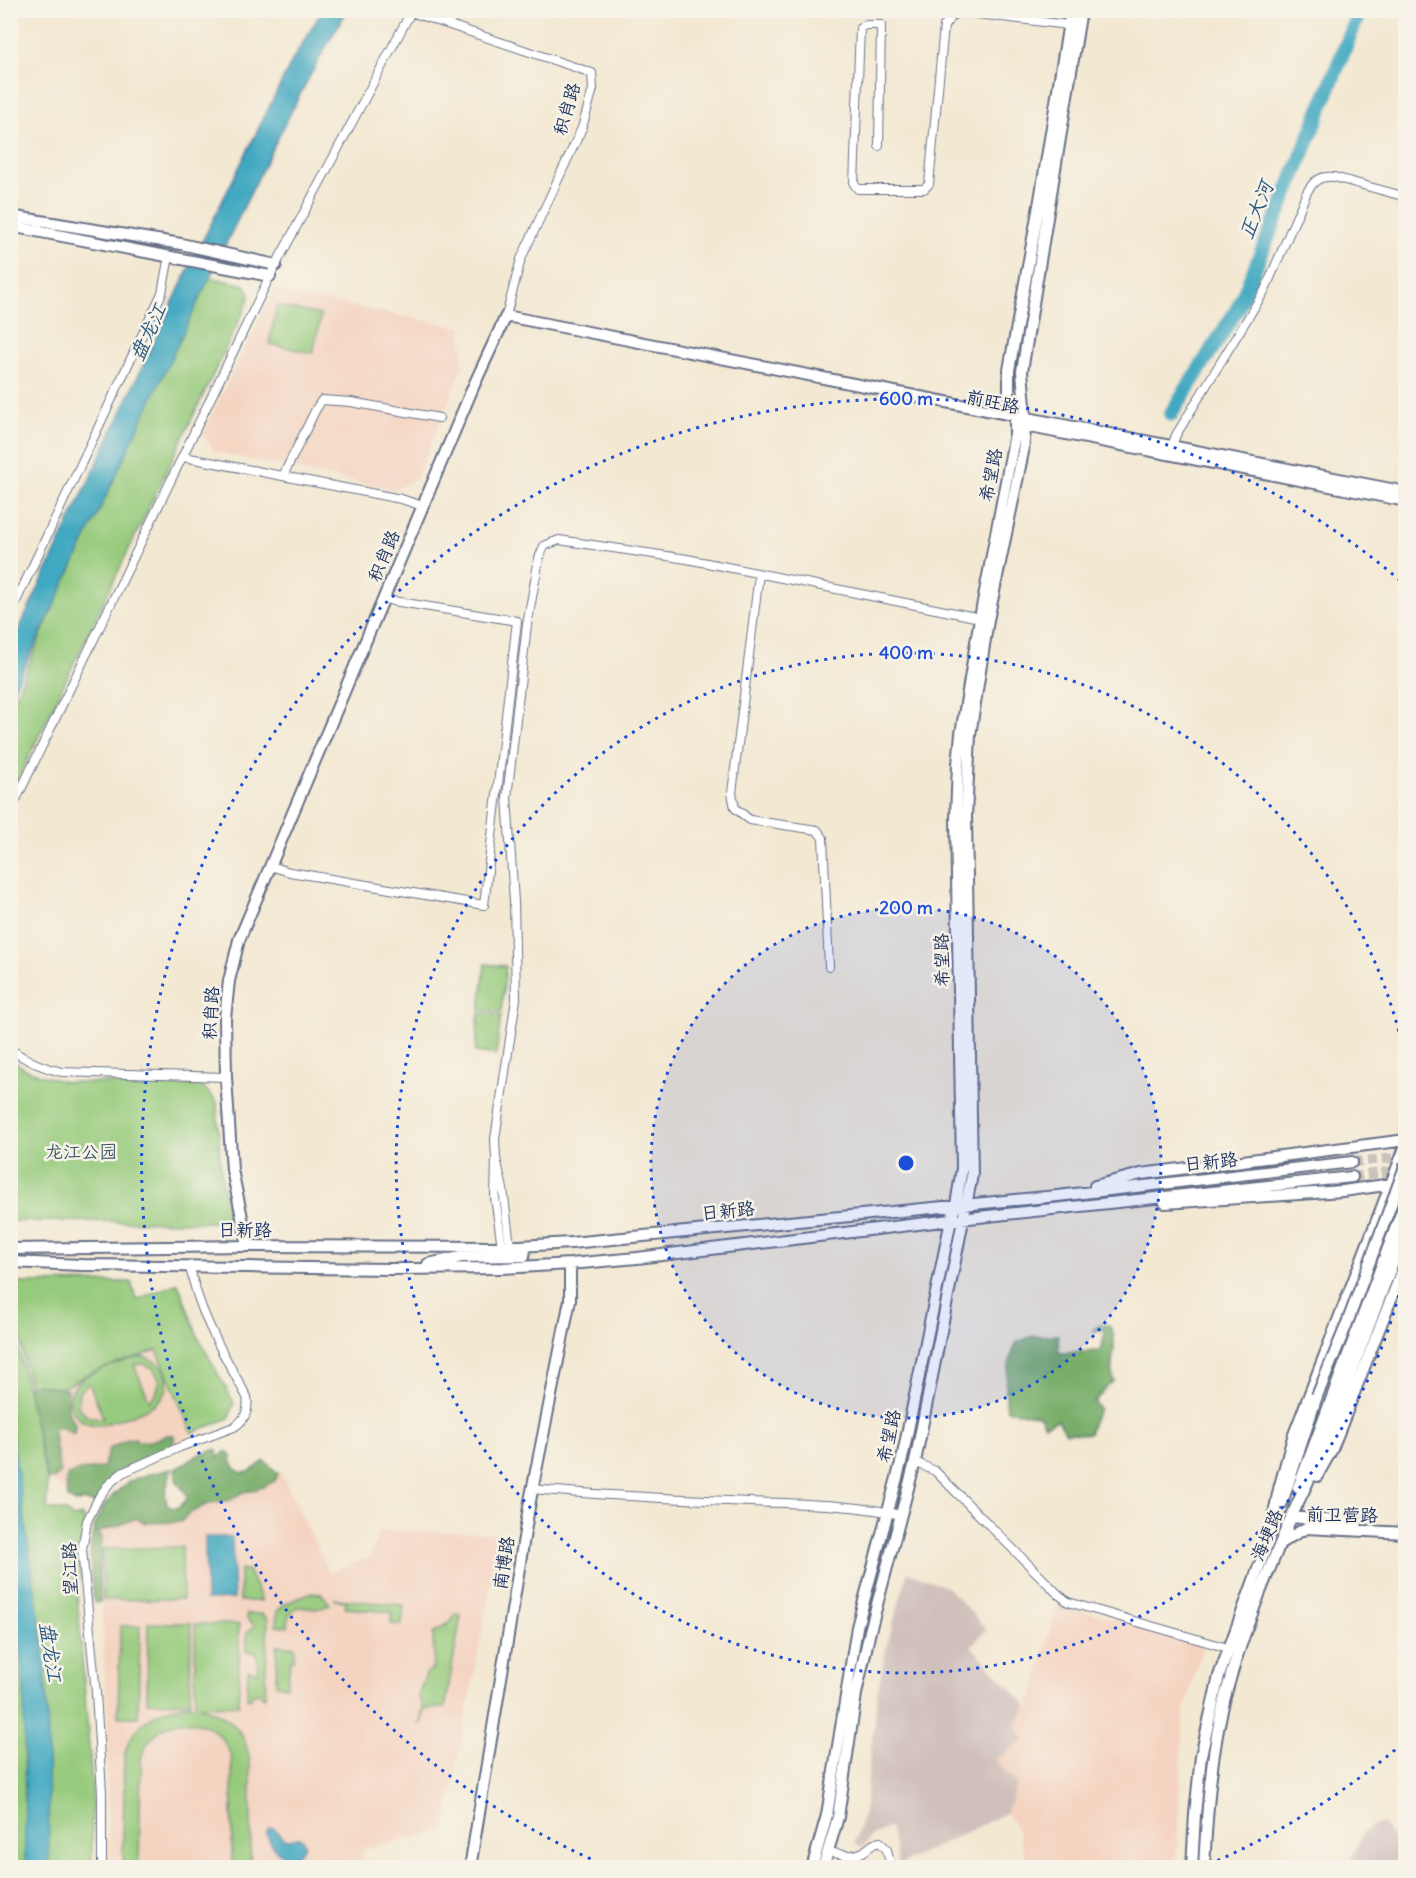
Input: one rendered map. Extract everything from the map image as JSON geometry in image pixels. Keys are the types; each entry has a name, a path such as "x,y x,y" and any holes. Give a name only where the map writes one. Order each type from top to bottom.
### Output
{"street":[{"path":"10,812 270,276 412,11"},
{"name":"积肖路","path":"248,1246 232,1170 226,1077 225,1018 229,981 239,940 474,385 505,319 521,259 582,128 593,89 592,73 412,11"},
{"name":"希望路","path":"1063,90 1068,25 1076,11"},
{"name":"希望路","path":"823,1868 827,1815 857,1628 902,1459 951,1220 962,1205 972,1175 966,829 968,763 988,620 1023,452 1020,421 1009,394 1009,370 1076,11"},
{"path":"879,146 882,26 866,25 861,28 856,126 856,188 924,189 929,184 944,26 953,15 961,12 1068,25"},
{"path":"1172,446 1176,435 1265,290 1313,182 1322,176 1334,177 1406,197"},
{"path":"10,216 181,244 276,265"},
{"path":"10,226 270,276"},
{"path":"10,614 162,293 173,256"},
{"name":"前旺路","path":"505,319 1020,421 1406,501"},
{"path":"283,476 322,400 351,402 439,418"},
{"name":"希望路","path":"812,1868 823,1851 838,1817 856,1694 870,1631 915,1462 964,1219 956,818 961,734 980,618 1020,421"},
{"name":"前旺路","path":"1020,421 1172,446 1406,492"},
{"path":"184,457 401,499 423,506"},
{"path":"401,1269 461,1257 524,1256 525,1250 509,1246 495,1139 516,999 514,902 507,797 527,625 541,550 549,543 559,540 687,559 980,618"},
{"path":"759,574 732,793 735,808 750,820 817,830 823,838 829,967"},
{"path":"270,866 290,872 484,905 517,621 393,602 384,598"},
{"path":"10,1049 36,1064 62,1072 226,1077"},
{"path":"1057,1196 1141,1174 1406,1140"},
{"path":"1273,1526 1293,1437 1406,1145"},
{"name":"日新路","path":"10,1249 509,1246 571,1243 1057,1196 1352,1162"},
{"name":"海埂路","path":"1192,1868 1201,1756 1216,1686 1289,1485 1296,1454 1317,1396 1346,1326 1406,1164"},
{"name":"日新路","path":"10,1262 401,1269 503,1268 570,1264 1352,1177"},
{"name":"日新路","path":"1072,1207 1187,1203 1342,1191 1406,1182"},
{"path":"1291,1517 1295,1496 1318,1432 1406,1200"},
{"name":"海埂路","path":"1204,1868 1208,1799 1215,1744 1225,1697 1239,1652 1291,1517 1340,1403 1406,1227"},
{"name":"日新路","path":"10,1244 105,1248"},
{"name":"南博路","path":"470,1868 533,1489 570,1300 570,1264"},
{"path":"1291,1517 1332,1449 1405,1264"},
{"name":"日新路","path":"10,1269 82,1265"},
{"name":"望江路","path":"102,1868 102,1782 82,1550 87,1521 103,1491 122,1473 180,1447 234,1427 242,1422 247,1414 247,1397 204,1316 194,1291 190,1267"},
{"path":"915,1462 935,1471 1068,1602 1228,1648"},
{"path":"533,1489 624,1497 814,1505 901,1515"},
{"name":"前卫营路","path":"1291,1517 1350,1523 1406,1525"},
{"name":"前卫营路","path":"1281,1542 1305,1528 1406,1533"},
{"path":"823,1851 852,1856 864,1851 873,1843 880,1842 887,1850 891,1868"}],"shaded area":[{"path":"274,290 462,328 463,366 417,478 394,490 215,452 202,434"},
{"path":"157,1349 192,1433 182,1442 64,1489 50,1481 31,1396 69,1385 87,1374"},
{"path":"280,1471 329,1572 369,1558 380,1531 500,1533 445,1830 364,1849 361,1867 265,1863 264,1868 108,1867 107,1729 98,1524 121,1519 156,1517"},
{"path":"908,1572 947,1587 987,1629 971,1646 1027,1706 1016,1726 1024,1740 995,1760 1017,1784 1006,1813 899,1865 890,1827 872,1835 862,1848 854,1844 864,1812 877,1695 887,1644"},
{"path":"1062,1604 1203,1645 1184,1711 1176,1867 1027,1867 1018,1831 1006,1813 1017,1784 995,1760 1024,1740 1016,1726 1027,1706 1030,1706 1056,1607"},
{"path":"1381,1823 1399,1845 1405,1846 1405,1867 1347,1867 1364,1831"}],"green space":[{"path":"208,277 245,285 250,293 247,304 11,794 11,707 50,614"},
{"path":"277,306 321,315 313,353 269,344"},
{"path":"485,964 506,966 501,1012 480,1010"},
{"path":"479,1013 501,1015 496,1055 475,1052"},
{"name":"龙江公园","path":"11,1059 25,1069 66,1082 201,1085 217,1102 220,1163 229,1222 11,1221"},
{"path":"131,1282 136,1300 178,1283 198,1337 234,1403 229,1418 192,1433 157,1350 87,1374 69,1385 31,1396 10,1283"},
{"path":"10,1309 47,1480 47,1509 65,1511 73,1518 83,1516 86,1534 77,1593 92,1785 92,1867 11,1867"},
{"path":"1101,1324 1109,1325 1114,1340 1112,1374 1114,1381 1094,1402 1099,1409 1089,1434 1066,1433 1058,1420 1045,1425 1040,1416 1007,1410 1007,1376 1017,1342 1033,1336 1058,1335 1059,1353 1100,1351 1106,1330 1093,1330"},
{"path":"143,1357 153,1360 165,1372 167,1383 165,1393 159,1401 139,1412 99,1425 90,1424 76,1416 70,1401 71,1393 81,1380 107,1367","holes":["144,1364 153,1368 160,1380 156,1394 149,1400 134,1365","89,1383 103,1417 103,1418 89,1417 78,1407 79,1392"]},
{"path":"36,1384 67,1390 69,1412 75,1423 74,1434 63,1428 53,1428 60,1473 55,1478 47,1480 27,1388"},
{"path":"174,1435 172,1447 117,1472 98,1504 86,1501 75,1502 68,1499 66,1480 68,1475 83,1470 103,1468 109,1449 128,1439 135,1438 139,1442 151,1441"},
{"path":"217,1449 218,1458 226,1451 231,1456 234,1467 240,1472 251,1471 264,1461 278,1473 275,1481 256,1490 243,1492 231,1500 210,1503 188,1514 181,1522 145,1523 136,1518 97,1532 102,1538 99,1570 100,1602 94,1603 91,1567 92,1535 96,1520 104,1506 115,1493 131,1481 171,1469 165,1497 169,1507 177,1508 187,1497 176,1479 175,1469 200,1454"},
{"path":"182,1547 183,1599 103,1600 102,1549"},
{"path":"240,1570 248,1570 262,1601 240,1601"},
{"path":"309,1593 322,1594 330,1604 317,1609 297,1607 289,1615 288,1627 276,1625 277,1611 285,1604"},
{"path":"335,1599 404,1605 402,1625 391,1624 392,1612 345,1608 346,1601"},
{"path":"247,1614 262,1614 268,1620 265,1697 258,1693 253,1694 250,1699 247,1698 248,1670 257,1672 258,1662 256,1653 247,1651 247,1632 255,1626 247,1619"},
{"path":"456,1614 461,1615 445,1708 426,1709 420,1725 423,1706 418,1696 426,1674 432,1669 433,1633 451,1622"},
{"path":"148,1623 191,1623 190,1703 147,1702"},
{"path":"195,1624 239,1624 239,1705 198,1706 216,1712 229,1721 245,1742 250,1769 250,1867 232,1867 232,1760 225,1743 215,1731 201,1724 187,1722 172,1724 159,1731 148,1743 141,1759 139,1867 123,1867 124,1759 127,1746 140,1726 149,1718 171,1708 195,1705"},
{"path":"120,1626 140,1626 138,1717 118,1717"},
{"path":"277,1645 295,1647 294,1660 290,1661 287,1686 276,1685"}],"water":[{"path":"322,11 347,11 298,98 268,158 11,694 11,646 186,274 293,59"},
{"path":"11,1429 44,1649 48,1732 49,1867 25,1867 24,1691 10,1585"},
{"path":"205,1537 232,1537 234,1599 206,1600"},
{"path":"274,1828 285,1839 301,1838 305,1845 294,1856 288,1858 283,1856 266,1834 269,1829"}],"waterway":[{"name":"正大河","path":"1171,414 1238,308 1360,10"}],"tunnel":[{"path":"1352,1162 1406,1157"},
{"path":"1352,1177 1402,1170"}],"water label":[{"name":"盘龙江","path":"148,332"},
{"name":"盘龙江","path":"51,1652"}]}
